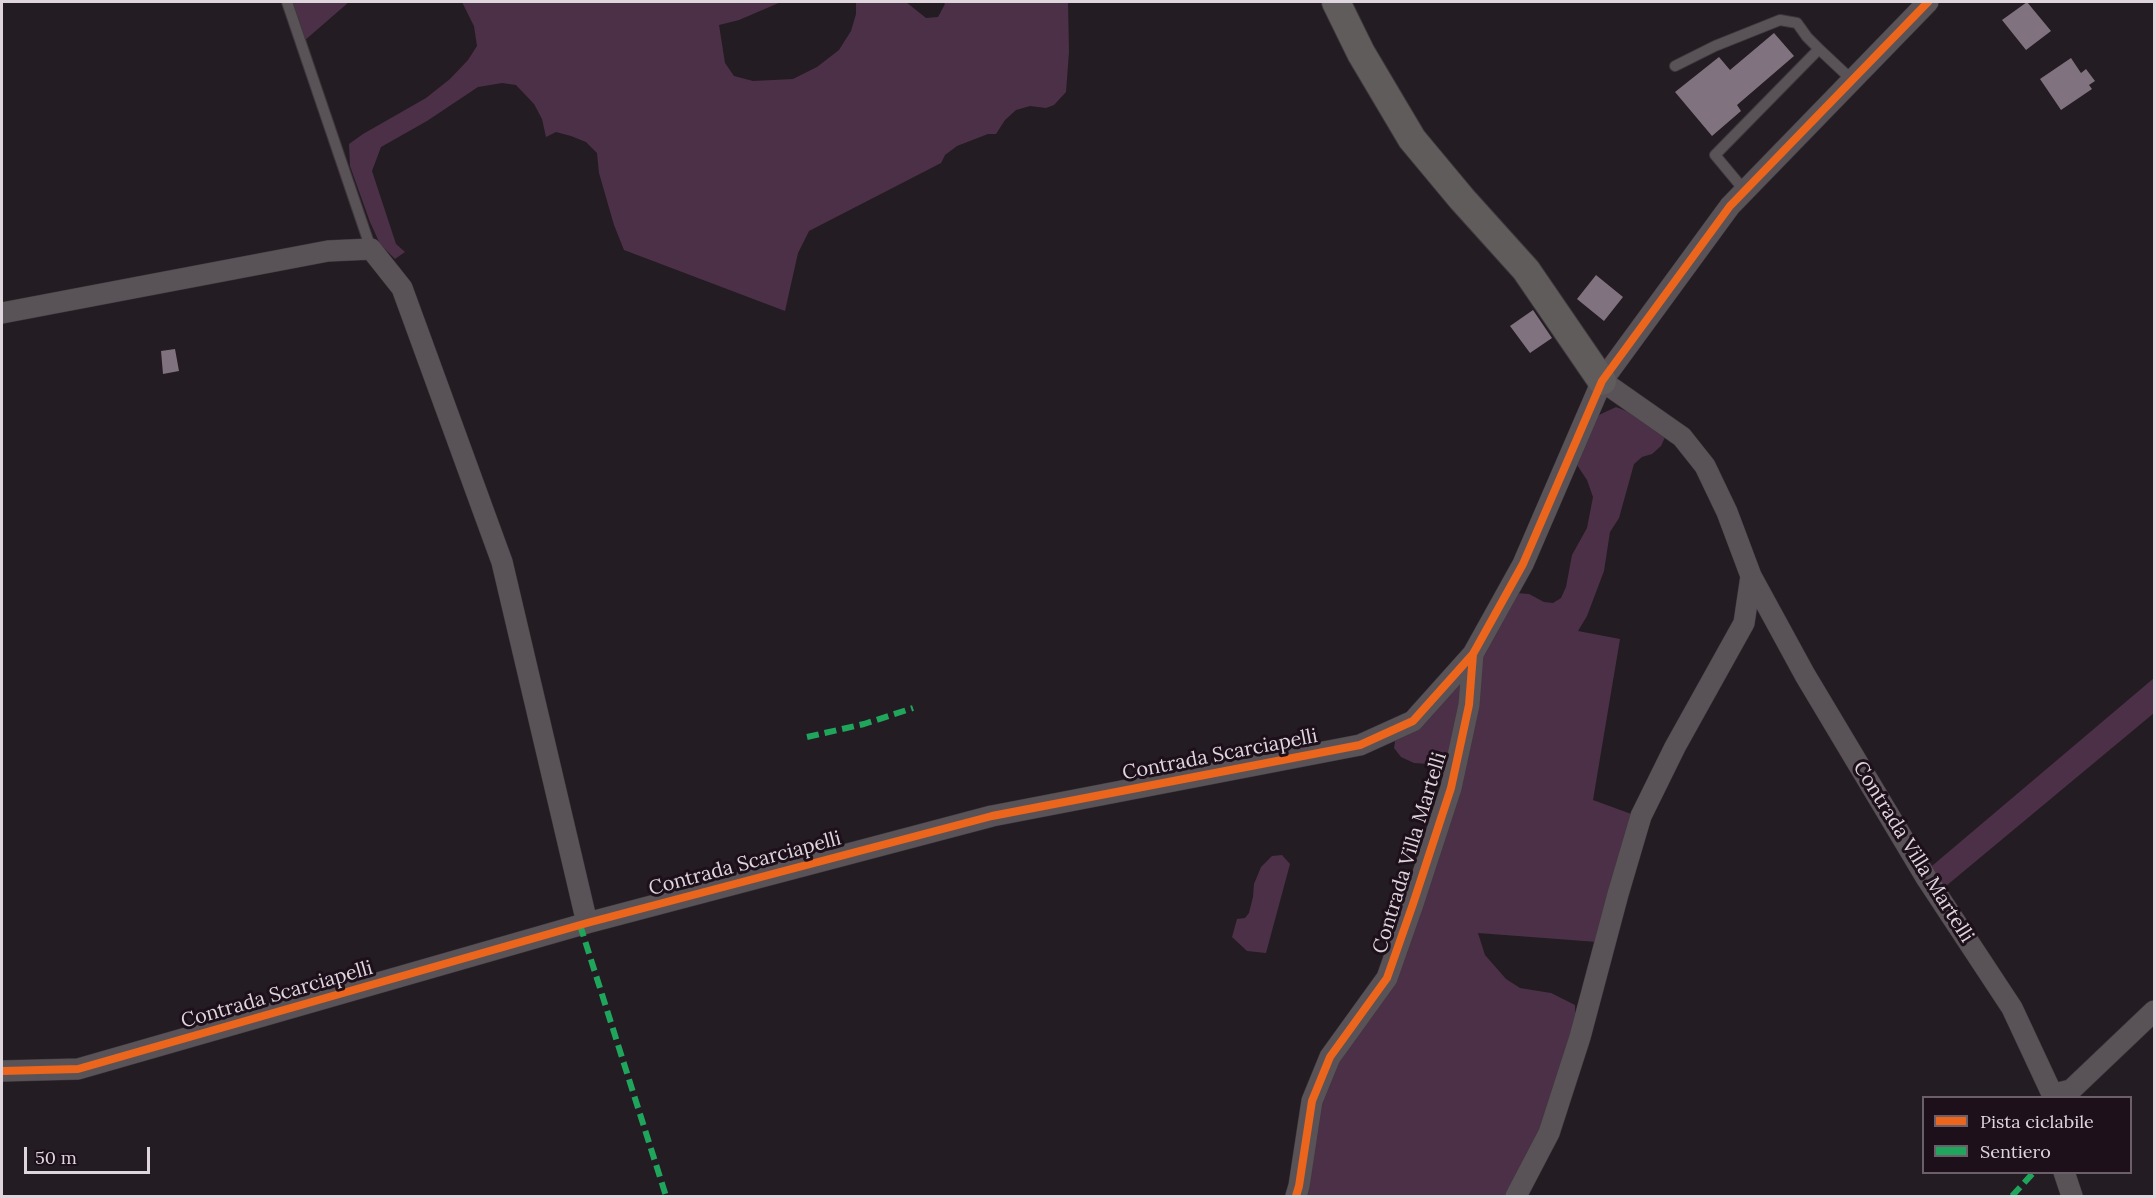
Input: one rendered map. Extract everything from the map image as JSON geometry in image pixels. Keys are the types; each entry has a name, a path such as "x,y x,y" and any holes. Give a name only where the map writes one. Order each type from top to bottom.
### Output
{"street":[{"path":"1336,2 1361,53 1412,139 1526,270 1602,381 1730,206 1928,2"},
{"path":"2,313 328,251 371,249 402,288 502,562 587,923"},
{"name":"Contrada Villa Martelli","path":"1296,1197 1312,1101 1329,1057 1387,978 1417,894 1451,789 1469,705 1473,654 1523,564 1602,381 1682,437 1706,465 1727,512 1751,576 1805,675 1926,879 2012,1008 2054,1096"},
{"name":"Contrada Villa Martelli","path":"1516,1197 1549,1133 1580,1036 1641,816 1675,747 1744,624 1751,576"},
{"name":"Contrada Scarciapelli","path":"2,1071 78,1069 587,923 992,816 1360,745 1413,721 1473,654"},
{"path":"2054,1096 2071,1090 2154,1011"},
{"path":"2064,1174 2072,1197"}],"lane":[{"path":"287,2 371,249"},
{"path":"1676,66 1715,46 1780,20 1797,23 1807,37 1852,80"},
{"path":"1745,191 1715,155 1819,49"}],"shaded area":[{"path":"289,2 349,2 304,41"},
{"path":"462,2 781,2 739,20 719,25 725,63 734,76 753,81 793,79 817,67 839,50 851,31 856,14 856,2 906,2 926,18 938,17 945,4 943,2 1068,2 1069,52 1066,92 1054,105 1046,108 1030,106 1016,110 1005,120 996,134 988,134 957,146 945,155 941,163 809,231 798,253 785,311 624,250 599,173 597,153 586,142 571,136 556,132 546,137 542,119 534,104 516,85 502,83 478,87 427,121 381,147 372,171 396,244 405,252 395,259 380,244 370,222 350,166 349,144 426,98 450,79 468,60 477,46 474,26"},
{"path":"1616,407 1639,416 1666,435 1661,446 1634,464 1619,518 1610,532 1604,571 1587,616 1578,631 1620,639 1593,800 1634,815 1616,864 1597,942 1478,933 1485,955 1506,979 1520,988 1551,993 1575,1005 1575,1022 1537,1143 1509,1196 1299,1196 1323,1084 1361,1020 1458,774 1429,764 1414,763 1401,757 1394,748 1396,735 1516,593 1529,594 1544,602 1553,603 1561,598 1566,587 1572,555 1587,528 1593,497 1587,480 1575,462 1582,439 1599,415"},
{"path":"2154,678 2154,713 1940,891 1926,871"},
{"path":"1282,855 1290,864 1266,953 1247,951 1232,937 1237,919 1245,918 1249,913 1254,884 1261,867 1272,856"}],"building":[{"path":"2027,2 2051,31 2026,50 2002,20"},
{"path":"1774,33 1794,56 1737,105 1741,111 1712,136 1675,92 1719,57 1730,70"},
{"path":"2071,58 2081,73 2086,69 2095,81 2089,85 2092,89 2061,110 2040,79"},
{"path":"1596,275 1623,297 1604,321 1577,299"},
{"path":"1533,310 1552,338 1530,353 1510,326"},
{"path":"175,349 179,371 163,374 161,351"}],"marked path":[{"path":"807,737 864,724 913,708"},
{"path":"580,925 666,1196"},
{"path":"2012,1196 2032,1174"}],"cycle path":[{"path":"1296,1196 1312,1101 1330,1057 1387,978 1451,788 1469,705 1473,654 1523,564 1602,381 1730,206 1928,2"},
{"path":"2,1071 78,1069 587,923 992,816 1360,745 1413,721 1473,654"}]}
